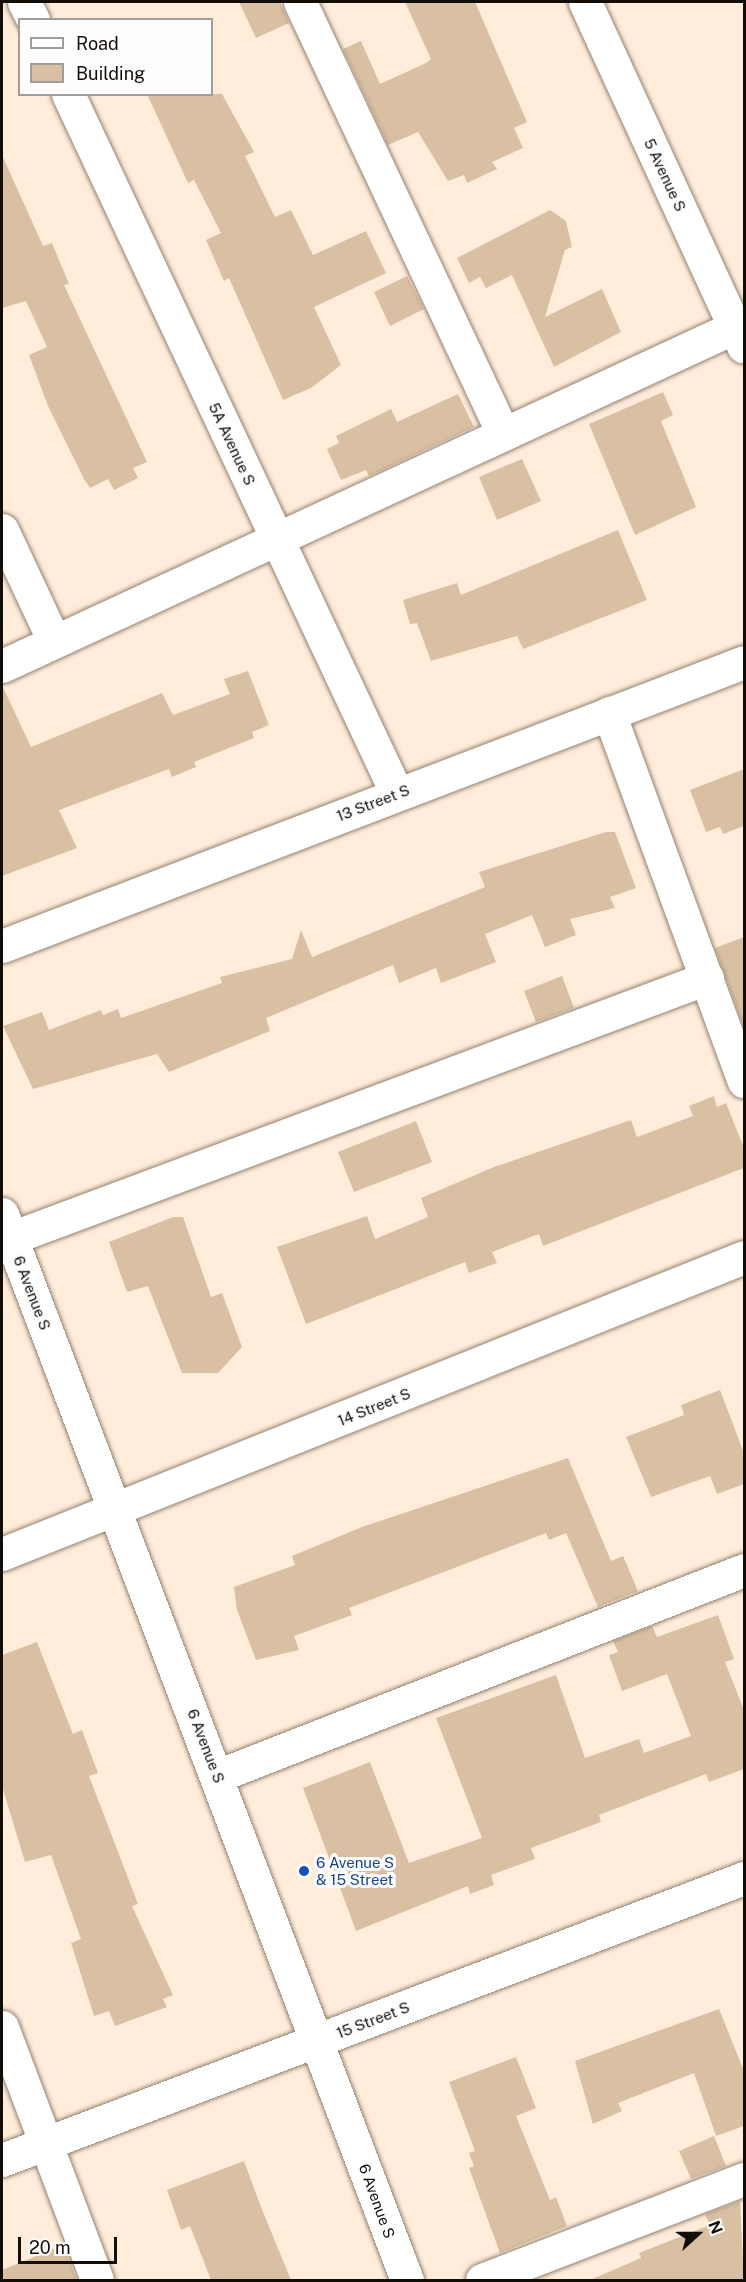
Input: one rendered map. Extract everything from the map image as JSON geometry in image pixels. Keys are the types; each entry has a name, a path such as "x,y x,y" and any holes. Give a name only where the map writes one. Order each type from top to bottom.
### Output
{"street":[{"path":"24,2 32,18"},
{"path":"300,2 503,434"},
{"name":"5 Avenue S","path":"585,2 740,338"},
{"name":"5A Avenue S","path":"69,96 397,794"},
{"path":"2,666 503,434 740,338"},
{"path":"2,530 54,641"},
{"name":"13 Street S","path":"2,946 744,662"},
{"path":"609,713 744,1081"},
{"path":"6,1226 706,978"},
{"name":"6 Avenue S","path":"6,1226 117,1511 407,2280"},
{"name":"14 Street S","path":"2,1554 117,1511 744,1257"},
{"path":"217,1776 744,1570"},
{"name":"15 Street S","path":"2,2160 744,1878"},
{"path":"2,2027 97,2280"},
{"path":"482,2280 744,2179"}],"building":[{"path":"239,2 280,2 289,23 256,38"},
{"path":"405,2 475,2 527,122 514,128 523,148 492,162 497,169 467,183 464,175 448,181 418,132 388,145 343,49 361,41 380,84 426,63 431,59"},
{"path":"222,94 254,152 245,156 275,217 291,210 313,255 366,231 386,273 314,307 341,365 311,388 283,400 229,278 224,281 206,240 221,233 194,180 188,183 148,96"},
{"path":"2,155 43,246 52,243 69,284 64,285 147,462 133,468 138,478 114,490 108,479 90,488 48,406 29,355 47,347 26,301 2,308"},
{"path":"550,210 566,221 572,247 565,250 545,317 602,289 621,332 554,367 512,275 486,288 480,277 469,283 457,258"},
{"path":"407,276 424,309 390,326 374,292"},
{"path":"663,392 673,415 661,421 696,507 635,535 589,424"},
{"path":"458,394 474,427 369,476 366,470 341,480 327,449 339,443 336,436 391,409 397,422"},
{"path":"522,459 541,501 497,520 479,477"},
{"path":"618,530 647,600 523,649 517,636 431,661 417,623 410,624 403,600 457,583 461,595"},
{"path":"248,671 269,725 252,732 254,738 194,762 196,767 172,777 169,769 59,810 77,848 2,876 2,685 31,747 162,693 173,715 230,694 224,679"},
{"path":"744,769 744,826 723,834 720,827 706,832 690,790"},
{"path":"606,832 615,832 636,888 610,897 615,908 570,919 576,935 545,947 532,915 485,934 496,962 441,983 436,968 399,983 393,965 266,1018 270,1031 169,1072 157,1054 33,1089 3,1026 42,1012 49,1030 101,1010 103,1015 118,1009 121,1018 222,983 220,977 292,959 301,930 312,957 485,887 479,872"},
{"path":"744,937 744,1028 715,948"},
{"path":"562,976 574,1008 536,1022 524,991"},
{"path":"714,1096 717,1107 726,1103 744,1148 744,1168 543,1246 539,1234 492,1252 497,1263 469,1273 465,1262 306,1324 277,1247 367,1216 375,1239 428,1217 421,1198 494,1167 631,1120 637,1137 693,1116 689,1106"},
{"path":"416,1121 432,1162 354,1192 338,1152"},
{"path":"173,1217 183,1217 211,1297 222,1293 242,1347 218,1373 182,1373 148,1286 127,1292 109,1242"},
{"path":"720,1390 744,1453 744,1484 717,1494 710,1476 651,1497 626,1437 684,1415 681,1405"},
{"path":"568,1458 611,1561 623,1556 638,1591 598,1607 566,1533 549,1540 546,1533 349,1608 352,1615 294,1636 299,1650 256,1660 237,1610 234,1587 295,1565 292,1556 362,1527"},
{"path":"718,1615 734,1659 725,1662 744,1710 744,1769 709,1782 706,1774 599,1815 601,1822 531,1848 535,1859 491,1875 494,1885 470,1894 468,1886 356,1931 303,1788 370,1762 409,1863 482,1838 436,1718 556,1675 585,1758 639,1739 644,1753 691,1736 667,1674 622,1691 609,1655 618,1652 613,1641 652,1626 657,1637"},
{"path":"37,1642 73,1734 82,1730 98,1773 89,1776 138,1904 132,1906 173,1995 163,1999 167,2007 115,2026 109,2011 94,2016 71,1943 81,1939 51,1855 25,1862 2,1786 2,1655"},
{"path":"719,2009 744,2071 744,2126 716,2136 694,2073 618,2103 622,2111 593,2124 575,2061"},
{"path":"516,2057 536,2108 516,2116 550,2200 556,2197 567,2226 500,2253 469,2168 474,2166 469,2153 475,2151 449,2082"},
{"path":"714,2136 726,2166 691,2179 679,2151"},
{"path":"244,2161 291,2280 211,2280 190,2226 181,2230 167,2190"},
{"path":"740,2201 744,2280 590,2280 641,2258 639,2253 710,2225 705,2214"},
{"path":"63,2245 77,2280 2,2280 2,2270"}],"place":[{"name":"6 Avenue S & 15 Street","path":"304,1871"}]}
